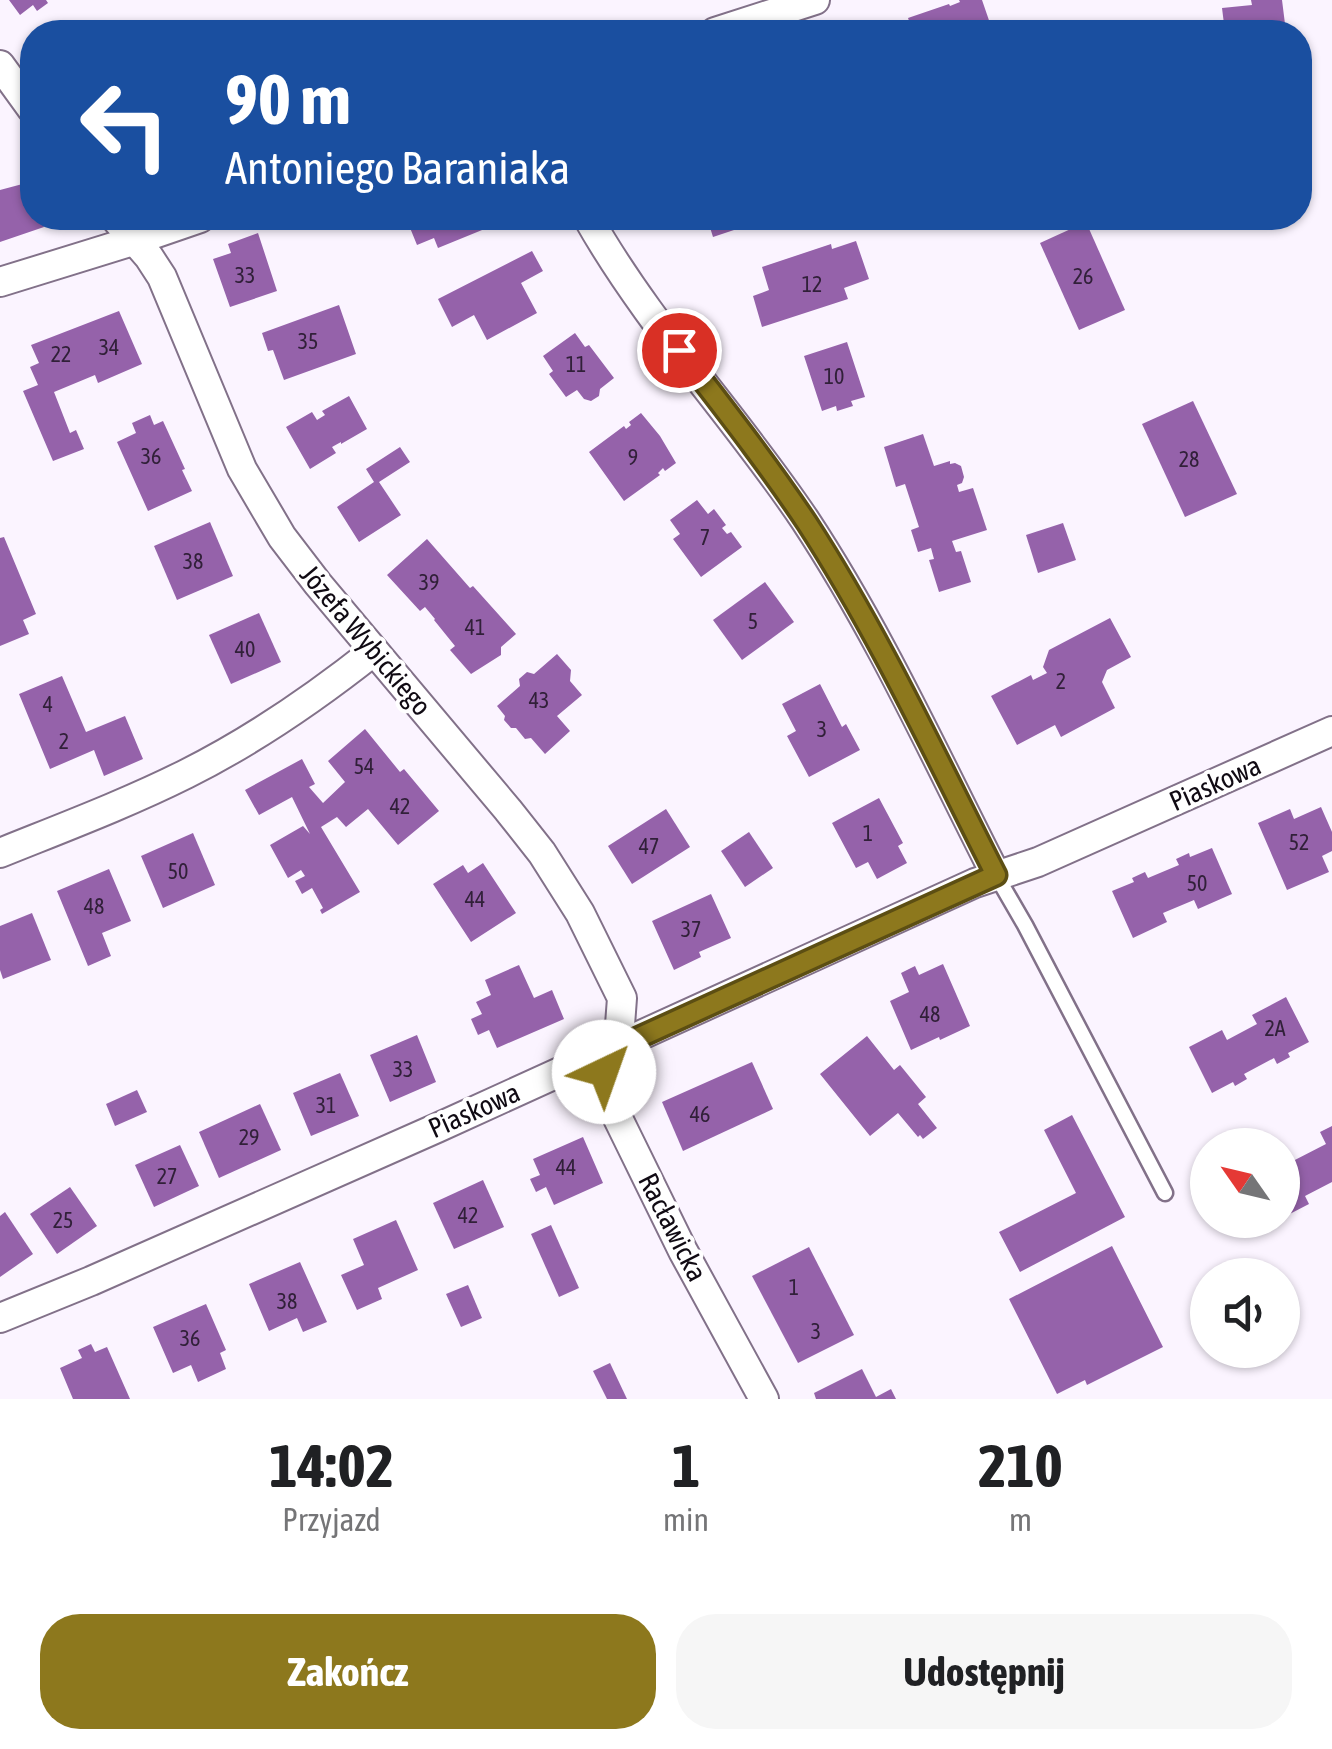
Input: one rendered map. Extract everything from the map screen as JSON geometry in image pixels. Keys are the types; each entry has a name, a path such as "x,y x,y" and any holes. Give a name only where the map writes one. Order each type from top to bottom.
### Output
{"street":[{"path":"753,20 815,0"},
{"path":"0,65 20,92"},
{"name":"Józefa Wybickiego","path":"126,230 162,277 236,456 266,514 299,561 524,830 580,913 622,998 620,1025 611,1050"},
{"path":"0,282 165,230"},
{"path":"596,230 628,282 808,524 867,626 996,875"},
{"path":"3,844 188,773 234,747 374,651"},
{"name":"Piaskowa","path":"0,1318 611,1050 996,875 1038,862 1332,731"},
{"name":"Racławicka","path":"611,1050 604,1083 611,1104 764,1399"}],"lane":[{"path":"996,875 1165,1194"}],"building":[{"path":"9,0 48,3 37,11 33,5 20,15"},
{"path":"982,0 989,20 908,18 949,4"},
{"path":"1251,0 1282,0 1284,20 1224,20 1222,8 1252,5"},
{"path":"20,185 20,230 35,230 0,242 0,190"},
{"path":"411,230 482,230 438,248 434,238 417,245"},
{"path":"711,230 734,230 713,237"},
{"path":"1068,230 1090,230 1125,310 1079,330 1040,243"},
{"path":"258,233 277,291 230,307 213,259 231,253 228,244"},
{"path":"856,241 869,279 844,288 848,299 762,327 753,296 769,290 762,267 831,244 832,249"},
{"path":"532,251 543,271 521,283 537,313 487,340 474,315 452,327 438,299"},
{"path":"339,305 356,354 284,380 262,333"},
{"path":"119,311 142,364 98,383 95,375 54,392 70,433 76,430 84,449 53,461 23,391 38,385 30,367 39,363 31,345"},
{"path":"575,333 614,378 591,401 577,390 566,397 549,374 553,371 543,356"},
{"path":"847,342 865,397 851,401 853,406 822,411 804,356"},
{"path":"349,396 367,429 332,447 336,453 310,469 286,427 312,412 317,420 325,415 322,411"},
{"path":"1193,401 1237,494 1185,517 1142,424"},
{"path":"641,413 676,463 665,471 663,468 660,475 624,501 589,452 624,426 626,429"},
{"path":"150,415 154,425 163,421 192,491 148,511 117,442 136,433 132,423"},
{"path":"923,434 934,466 950,461 961,466 964,477 957,485 959,492 973,488 987,530 952,541 956,552 961,551 971,582 939,592 929,560 934,559 931,548 918,552 911,530 919,527 905,484 896,487 884,447"},
{"path":"400,447 410,462 379,482 401,515 359,542 337,507 374,482 366,469"},
{"path":"697,500 708,514 714,509 726,525 722,528 727,534 731,532 742,547 701,577 673,539 680,534 670,520"},
{"path":"210,522 233,576 177,600 154,546"},
{"path":"1063,523 1076,560 1038,573 1026,535"},
{"path":"4,537 36,614 23,620 29,634 0,646 0,538"},
{"path":"427,539 516,634 501,647 501,655 471,674 450,650 455,646 425,607 420,611 387,575"},
{"path":"765,582 794,622 742,660 713,620"},
{"path":"259,613 281,662 231,684 209,635"},
{"path":"1110,618 1131,657 1107,670 1102,682 1115,708 1061,737 1055,725 1017,745 991,696 1031,675 1033,680 1047,673 1043,667 1049,650"},
{"path":"557,654 571,670 570,681 582,695 557,716 570,731 545,754 531,738 525,739 516,728 511,728 497,706 520,686 519,679 527,672 534,674"},
{"path":"62,676 86,732 125,716 143,759 104,776 94,750 50,769 19,694"},
{"path":"820,684 842,727 846,724 860,750 809,777 787,736 796,731 782,704"},
{"path":"365,729 439,811 398,845 368,809 346,827 337,817 321,827 360,892 322,914 323,908 312,888 302,894 295,881 305,876 301,870 288,878 270,845 303,826 310,834 292,797 259,815 245,790 302,759 315,784 309,787 323,803 345,782 328,761"},
{"path":"879,798 903,843 898,846 907,863 877,879 868,862 856,868 832,823"},
{"path":"1321,807 1332,832 1332,851 1322,856 1329,872 1287,890 1258,823 1290,809 1294,819"},
{"path":"666,809 690,847 632,884 608,846"},
{"path":"749,832 773,868 745,887 721,851"},
{"path":"193,833 215,885 163,908 141,856"},
{"path":"1212,848 1232,894 1198,909 1194,900 1163,913 1167,922 1133,938 1112,891 1134,882 1132,878 1145,872 1148,878 1179,865 1176,859 1189,853 1190,857"},
{"path":"483,863 516,913 471,942 433,884 463,865 468,873"},
{"path":"109,869 131,921 102,933 111,956 88,966 57,891"},
{"path":"711,894 731,938 699,952 701,957 674,970 652,921"},
{"path":"32,913 51,960 3,979 0,926"},
{"path":"943,964 970,1026 911,1050 890,1001 909,992 901,973 915,966 919,975"},
{"path":"519,965 534,998 552,990 564,1019 497,1048 489,1030 478,1035 471,1019 482,1014 476,1002 491,995 485,980"},
{"path":"1286,997 1309,1042 1277,1064 1274,1058 1244,1074 1247,1079 1235,1086 1233,1082 1212,1093 1189,1047 1222,1030 1227,1040 1257,1024 1252,1015"},
{"path":"417,1035 436,1082 390,1102 370,1055"},
{"path":"867,1036 894,1070 900,1065 926,1097 918,1104 937,1128 923,1139 898,1113 870,1136 820,1074"},
{"path":"752,1062 773,1109 683,1151 662,1102"},
{"path":"340,1073 359,1116 311,1136 293,1093"},
{"path":"137,1090 147,1112 115,1126 106,1104"},
{"path":"260,1104 281,1150 219,1178 199,1132"},
{"path":"1072,1115 1125,1217 1020,1272 999,1232 1076,1193 1044,1130"},
{"path":"1332,1126 1332,1182 1305,1196 1309,1204 1300,1209 1300,1157 1326,1144 1320,1132"},
{"path":"583,1137 603,1183 554,1205 546,1187 536,1192 530,1179 540,1175 533,1159"},
{"path":"180,1145 199,1186 154,1207 135,1165"},
{"path":"483,1180 504,1227 454,1249 433,1203"},
{"path":"70,1187 97,1226 57,1254 30,1214"},
{"path":"5,1212 33,1254 0,1277 0,1216"},
{"path":"396,1220 418,1270 378,1288 382,1299 357,1310 341,1275 364,1265 353,1239"},
{"path":"551,1225 579,1288 559,1297 531,1234"},
{"path":"1112,1246 1163,1347 1087,1385 1085,1380 1057,1394 1009,1299"},
{"path":"809,1247 854,1335 798,1363 752,1276"},
{"path":"300,1262 327,1322 303,1332 297,1318 269,1331 249,1284"},
{"path":"468,1285 482,1318 461,1327 446,1294"},
{"path":"206,1304 226,1350 220,1353 226,1369 198,1382 191,1365 173,1373 153,1327"},
{"path":"91,1344 95,1352 107,1347 130,1399 73,1399 60,1368 82,1358 78,1350"},
{"path":"610,1363 627,1399 607,1399 593,1371"},
{"path":"862,1369 876,1397 891,1389 896,1399 816,1399 814,1393"}],"route":[{"path":"604,1072 611,1050 996,875 867,626 808,524 679,350"}]}
